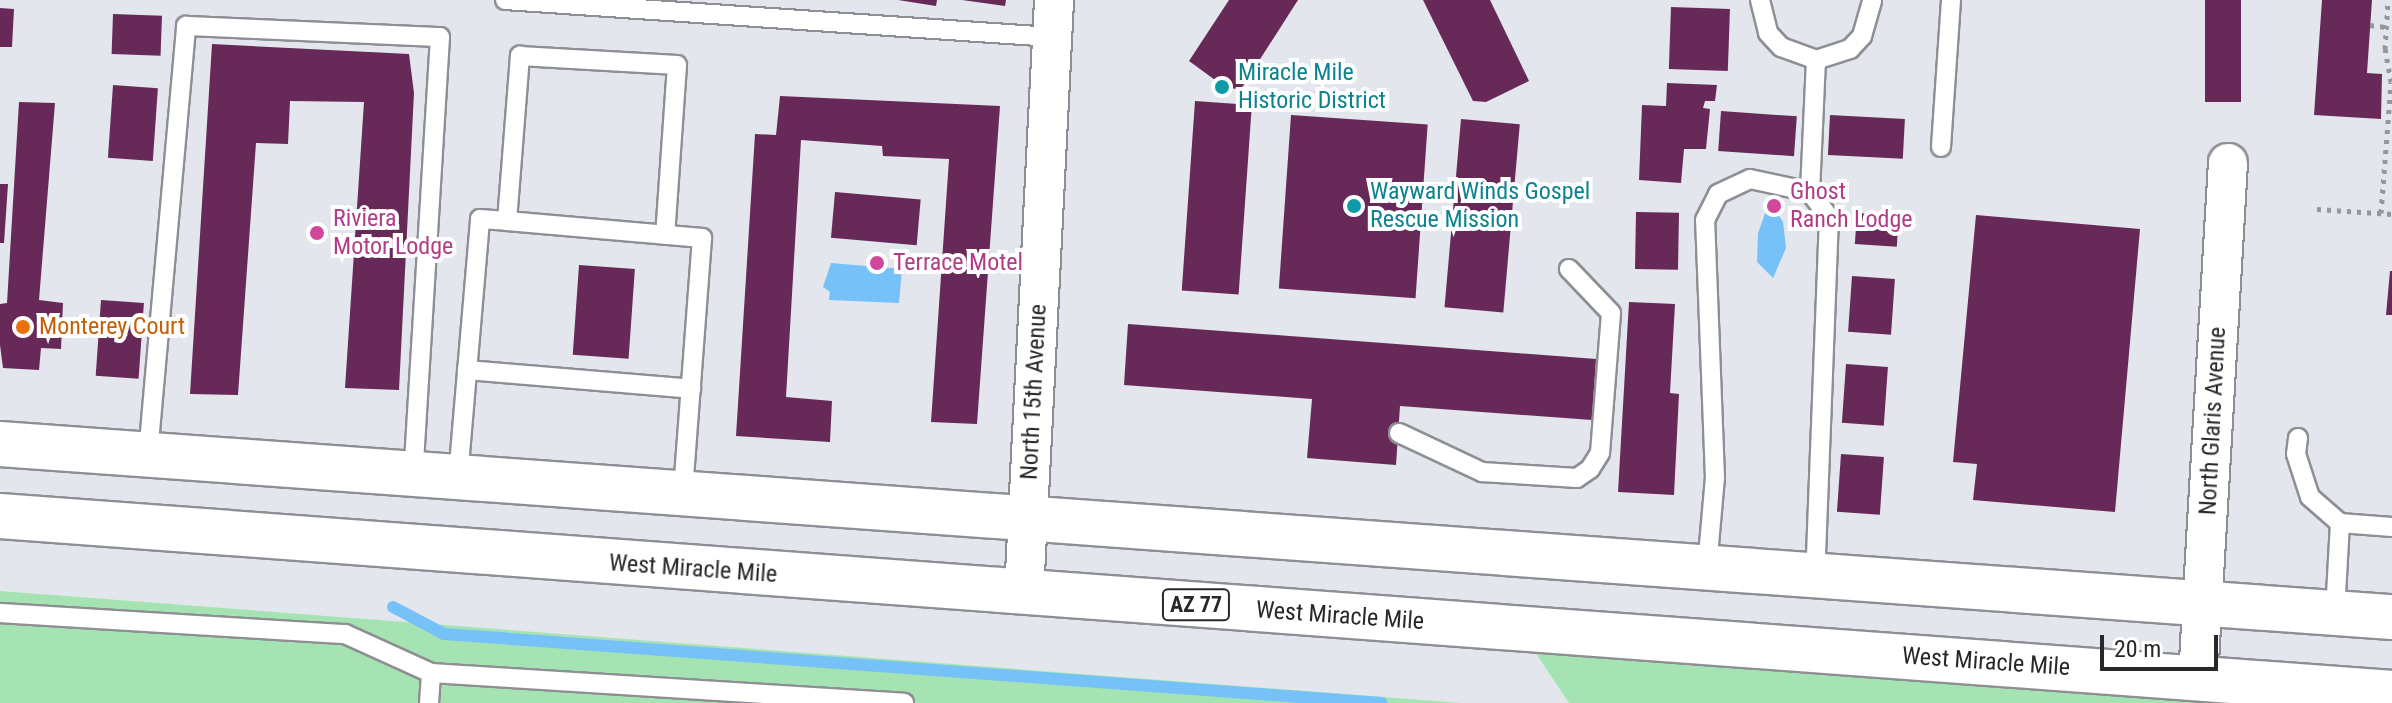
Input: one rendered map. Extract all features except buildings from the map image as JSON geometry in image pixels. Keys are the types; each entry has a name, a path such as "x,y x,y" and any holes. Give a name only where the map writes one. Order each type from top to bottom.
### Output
{"highway":[{"path":"0,444 2392,617"},
{"name":"West Miracle Mile","path":"0,516 2198,678 2301,695 2392,693"}],"street":[{"name":"North 15th Avenue","path":"1024,593 1054,0"},
{"name":"North Glaris Avenue","path":"2198,678 2228,163"}],"lane":[{"path":"505,0 1052,37"},
{"path":"1760,0 1768,33 1781,47 1816,60 1850,49 1862,36 1872,0"},
{"path":"1941,147 1951,0"},
{"path":"148,454 186,26 440,37 413,474"},
{"path":"507,221 520,56 677,65 665,235"},
{"path":"1815,576 1829,217 1810,192 1816,60"},
{"path":"1707,569 1715,478 1705,220 1718,194 1750,179 1810,192"},
{"path":"458,477 480,219 702,238 683,493"},
{"path":"1399,433 1482,472 1577,478 1590,469 1600,453 1611,313 1569,269"},
{"path":"467,370 691,389"},
{"path":"2298,438 2296,454 2310,497 2340,523 2392,527"},
{"path":"2335,613 2340,523"},
{"path":"0,613 345,634 431,673 904,703"},
{"path":"429,703 431,673"}],"path":[{"path":"2381,213 2391,82 2386,27 2390,9 2388,0"},
{"path":"2370,25 2386,27"},
{"path":"2317,209 2392,214"}],"green space":[{"path":"0,591 1461,703 0,703"},
{"path":"1519,628 2198,678 2197,703 1569,703"}],"water":[{"path":"1767,208 1775,209 1783,222 1786,248 1773,278 1757,262 1758,233"},
{"path":"831,263 902,269 899,303 829,300 830,292 823,287"}],"waterway":[{"path":"393,607 444,634 1381,703"}],"place":[{"name":"Miracle Mile Historic District","path":"1222,87"},
{"name":"Wayward Winds Gospel Rescue Mission","path":"1354,206"},
{"name":"Ghost Ranch Lodge","path":"1774,206"},
{"name":"Riviera Motor Lodge","path":"317,233"},
{"name":"Terrace Motel","path":"877,263"},
{"name":"Monterey Court","path":"23,327"}]}
